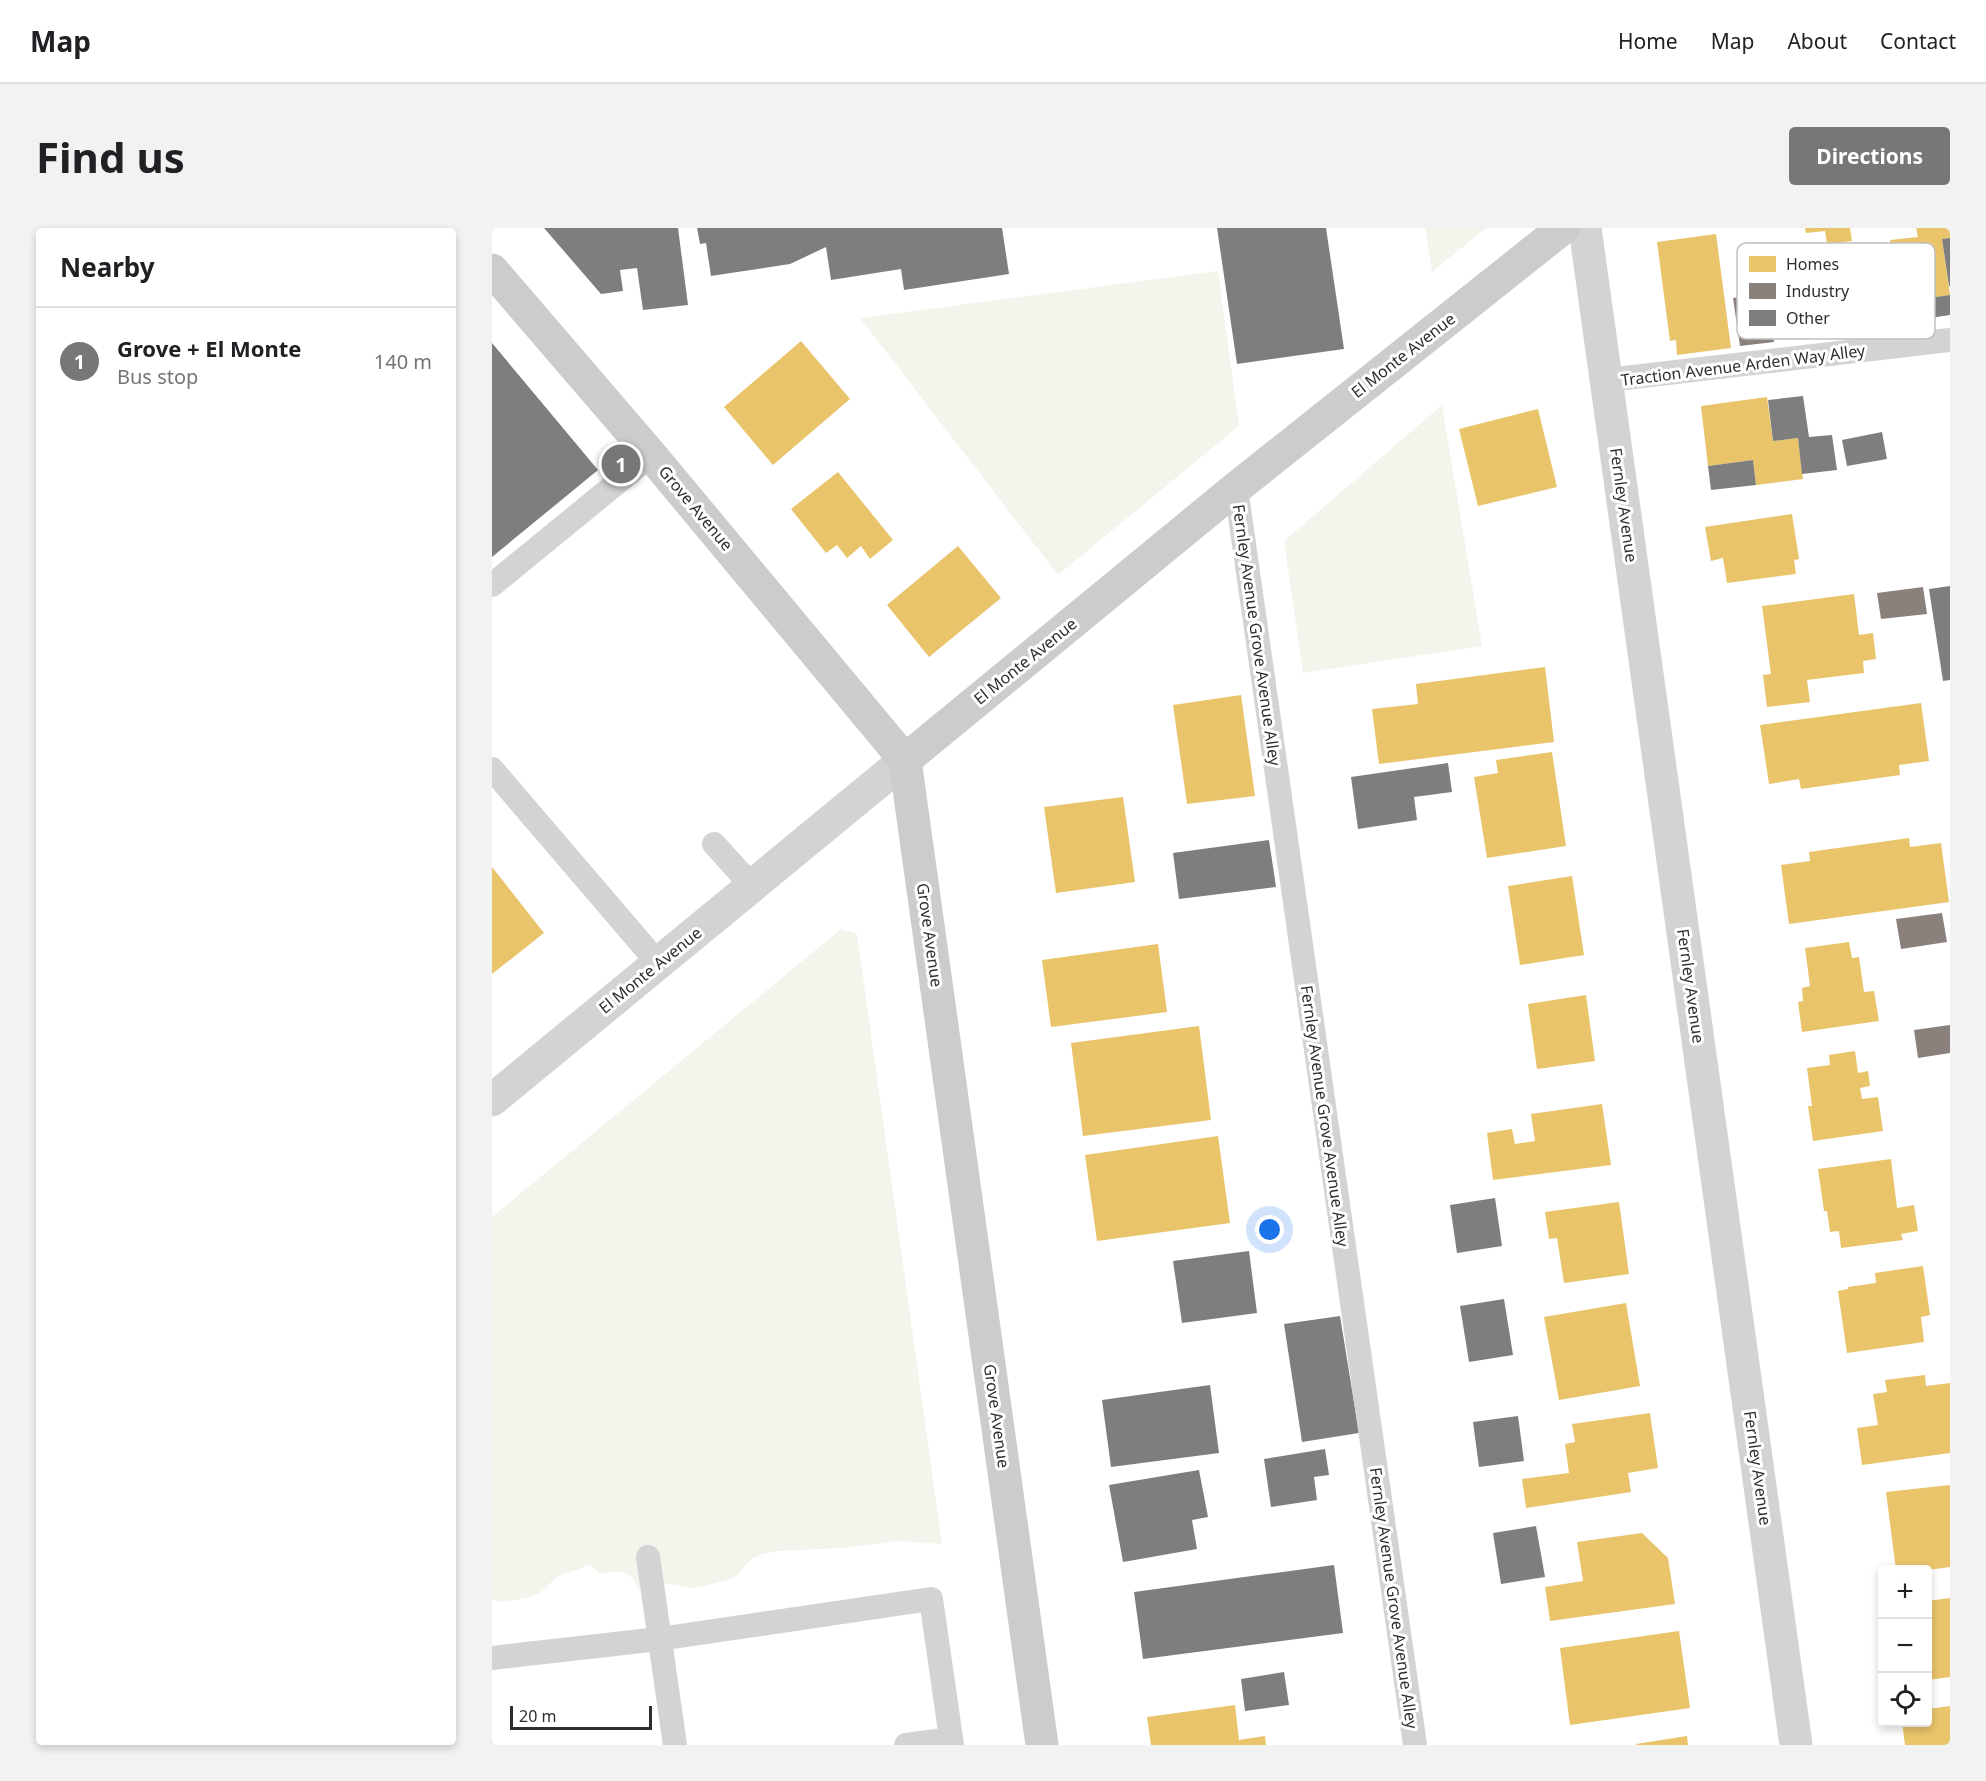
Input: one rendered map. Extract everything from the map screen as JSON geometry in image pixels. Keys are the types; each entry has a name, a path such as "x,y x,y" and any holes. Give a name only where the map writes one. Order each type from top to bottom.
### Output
{"main road":[{"name":"El Monte Avenue","path":"905,760 1236,488 1563,228"},
{"name":"Grove Avenue","path":"492,270 651,455 905,760 1042,1745"}],"street":[{"name":"Fernley Avenue","path":"1585,228 1796,1745"},
{"name":"El Monte Avenue","path":"492,1100 905,760"}],"lane":[{"name":"Traction Avenue Arden Way Alley","path":"1607,380 1950,340"},
{"path":"492,585 651,455"},
{"name":"Fernley Avenue Grove Avenue Alley","path":"1236,488 1415,1745"},
{"path":"492,769 658,963"},
{"path":"714,844 752,886"},
{"path":"648,1557 675,1745"},
{"path":"492,1658 659,1639 931,1599 951,1742 906,1745"}],"shaded area":[{"path":"1425,228 1486,228 1432,272"},
{"path":"1218,271 1239,426 1058,575 860,318"},
{"path":"1442,405 1482,646 1303,673 1284,541"},
{"path":"841,929 857,934 942,1544 898,1541 842,1548 779,1551 751,1559 731,1579 693,1588 669,1584 650,1589 638,1588 631,1577 623,1572 600,1574 590,1565 558,1576 541,1592 529,1597 504,1602 492,1600 492,1217"}],"building: Homes":[{"path":"1805,228 1850,228 1852,241 1827,243 1825,231 1806,233"},
{"path":"1916,228 1950,228 1950,238 1942,239 1950,295 1935,297 1935,243 1890,243 1890,240 1918,237"},
{"path":"1716,234 1731,348 1677,355 1676,340 1670,341 1657,242"},
{"path":"801,341 850,399 773,465 724,407"},
{"path":"1767,397 1773,441 1798,438 1803,479 1756,485 1753,460 1708,466 1701,406"},
{"path":"1538,409 1557,487 1478,506 1459,429"},
{"path":"838,472 893,540 870,559 861,546 847,558 837,545 826,553 791,509"},
{"path":"1792,514 1799,559 1794,560 1796,574 1727,583 1723,558 1711,561 1705,527"},
{"path":"958,546 1001,598 929,657 887,605"},
{"path":"1854,594 1859,635 1873,633 1876,659 1863,661 1864,673 1807,680 1810,702 1767,707 1763,675 1771,674 1762,606"},
{"path":"1545,667 1554,742 1379,764 1372,709 1418,704 1416,684"},
{"path":"1241,695 1255,796 1187,804 1173,705"},
{"path":"1921,703 1929,761 1899,765 1900,775 1801,789 1799,779 1769,784 1760,725"},
{"path":"1552,752 1566,846 1487,858 1474,777 1498,773 1496,760"},
{"path":"1123,797 1135,882 1056,893 1044,807"},
{"path":"1909,838 1910,847 1941,843 1949,902 1789,924 1781,865 1810,861 1809,852"},
{"path":"492,867 544,933 492,974"},
{"path":"1572,876 1584,955 1520,965 1508,886"},
{"path":"1849,942 1852,958 1859,957 1864,992 1874,991 1879,1021 1802,1032 1798,1002 1803,1001 1802,988 1810,986 1805,948"},
{"path":"1158,944 1167,1012 1051,1027 1042,960"},
{"path":"1586,995 1595,1061 1537,1069 1528,1004"},
{"path":"1199,1026 1211,1120 1083,1136 1071,1043"},
{"path":"1855,1051 1858,1073 1868,1071 1870,1086 1860,1088 1862,1099 1878,1097 1883,1131 1813,1141 1808,1106 1812,1106 1807,1068 1830,1065 1829,1055"},
{"path":"1602,1104 1611,1165 1493,1180 1487,1133 1512,1129 1515,1144 1535,1141 1531,1114"},
{"path":"1218,1136 1230,1223 1097,1241 1085,1155"},
{"path":"1891,1159 1897,1208 1914,1205 1918,1231 1901,1234 1903,1240 1841,1248 1839,1231 1830,1232 1827,1211 1824,1211 1818,1169"},
{"path":"1619,1202 1629,1274 1564,1283 1557,1238 1549,1239 1545,1212"},
{"path":"1923,1266 1930,1315 1921,1317 1924,1342 1847,1353 1838,1291 1848,1289 1848,1287 1876,1283 1875,1273"},
{"path":"1626,1303 1640,1386 1559,1400 1544,1317"},
{"path":"1925,1375 1926,1386 1950,1383 1950,1453 1862,1465 1857,1428 1878,1425 1873,1394 1887,1392 1885,1380"},
{"path":"1650,1413 1658,1468 1628,1473 1631,1492 1526,1508 1522,1479 1569,1473 1565,1444 1575,1442 1572,1424"},
{"path":"1950,1485 1950,1567 1932,1569 1932,1565 1895,1565 1886,1492"},
{"path":"1642,1533 1668,1558 1675,1604 1550,1621 1545,1587 1583,1581 1577,1542"},
{"path":"1950,1598 1950,1677 1932,1679 1932,1619 1932,1600"},
{"path":"1679,1631 1690,1708 1570,1725 1560,1648"},
{"path":"1235,1705 1239,1740 1265,1736 1266,1745 1151,1745 1147,1717"},
{"path":"1950,1706 1950,1745 1905,1745 1903,1727 1932,1727 1932,1708"},
{"path":"1687,1736 1688,1745 1636,1744"}],"building: Industry":[{"path":"1733,298 1737,298 1737,325"},
{"path":"1739,339 1774,339 1774,342 1740,346"},
{"path":"1923,587 1927,614 1881,619 1877,593"},
{"path":"1942,913 1947,942 1901,949 1896,919"},
{"path":"1950,1025 1950,1053 1918,1058 1914,1030"}],"building: Other":[{"path":"544,228 678,228 688,305 643,310 637,268 620,270 623,291 601,294"},
{"path":"697,228 1002,228 1009,274 904,290 901,269 831,280 826,247 790,264 711,276 706,243 700,244"},
{"path":"1217,228 1326,228 1344,349 1237,364"},
{"path":"1950,238 1950,286 1949,286 1942,239"},
{"path":"1950,295 1950,315 1935,317 1935,297"},
{"path":"492,343 598,470 492,557"},
{"path":"1803,396 1809,437 1832,435 1837,470 1802,474 1798,438 1773,441 1768,400"},
{"path":"1882,432 1887,459 1847,466 1842,440"},
{"path":"1753,460 1756,485 1711,490 1708,466"},
{"path":"1950,586 1950,680 1943,681 1929,589"},
{"path":"1448,763 1452,792 1414,797 1417,820 1358,829 1351,777"},
{"path":"1269,840 1276,887 1179,899 1173,853"},
{"path":"1495,1198 1502,1246 1457,1253 1450,1205"},
{"path":"1249,1251 1257,1313 1182,1323 1173,1261"},
{"path":"1504,1299 1513,1355 1469,1362 1460,1306"},
{"path":"1340,1316 1359,1433 1302,1442 1284,1324"},
{"path":"1210,1385 1219,1453 1111,1467 1102,1400"},
{"path":"1518,1416 1524,1461 1479,1467 1473,1422"},
{"path":"1325,1449 1329,1475 1314,1477 1317,1500 1271,1507 1264,1459"},
{"path":"1199,1470 1208,1517 1192,1520 1197,1549 1123,1562 1109,1485"},
{"path":"1536,1526 1545,1577 1501,1584 1493,1533"},
{"path":"1334,1565 1343,1633 1143,1659 1134,1592"},
{"path":"1284,1672 1289,1705 1245,1711 1241,1679"}],"place":[{"name":"Grove + El Monte","path":"621,464"}]}
